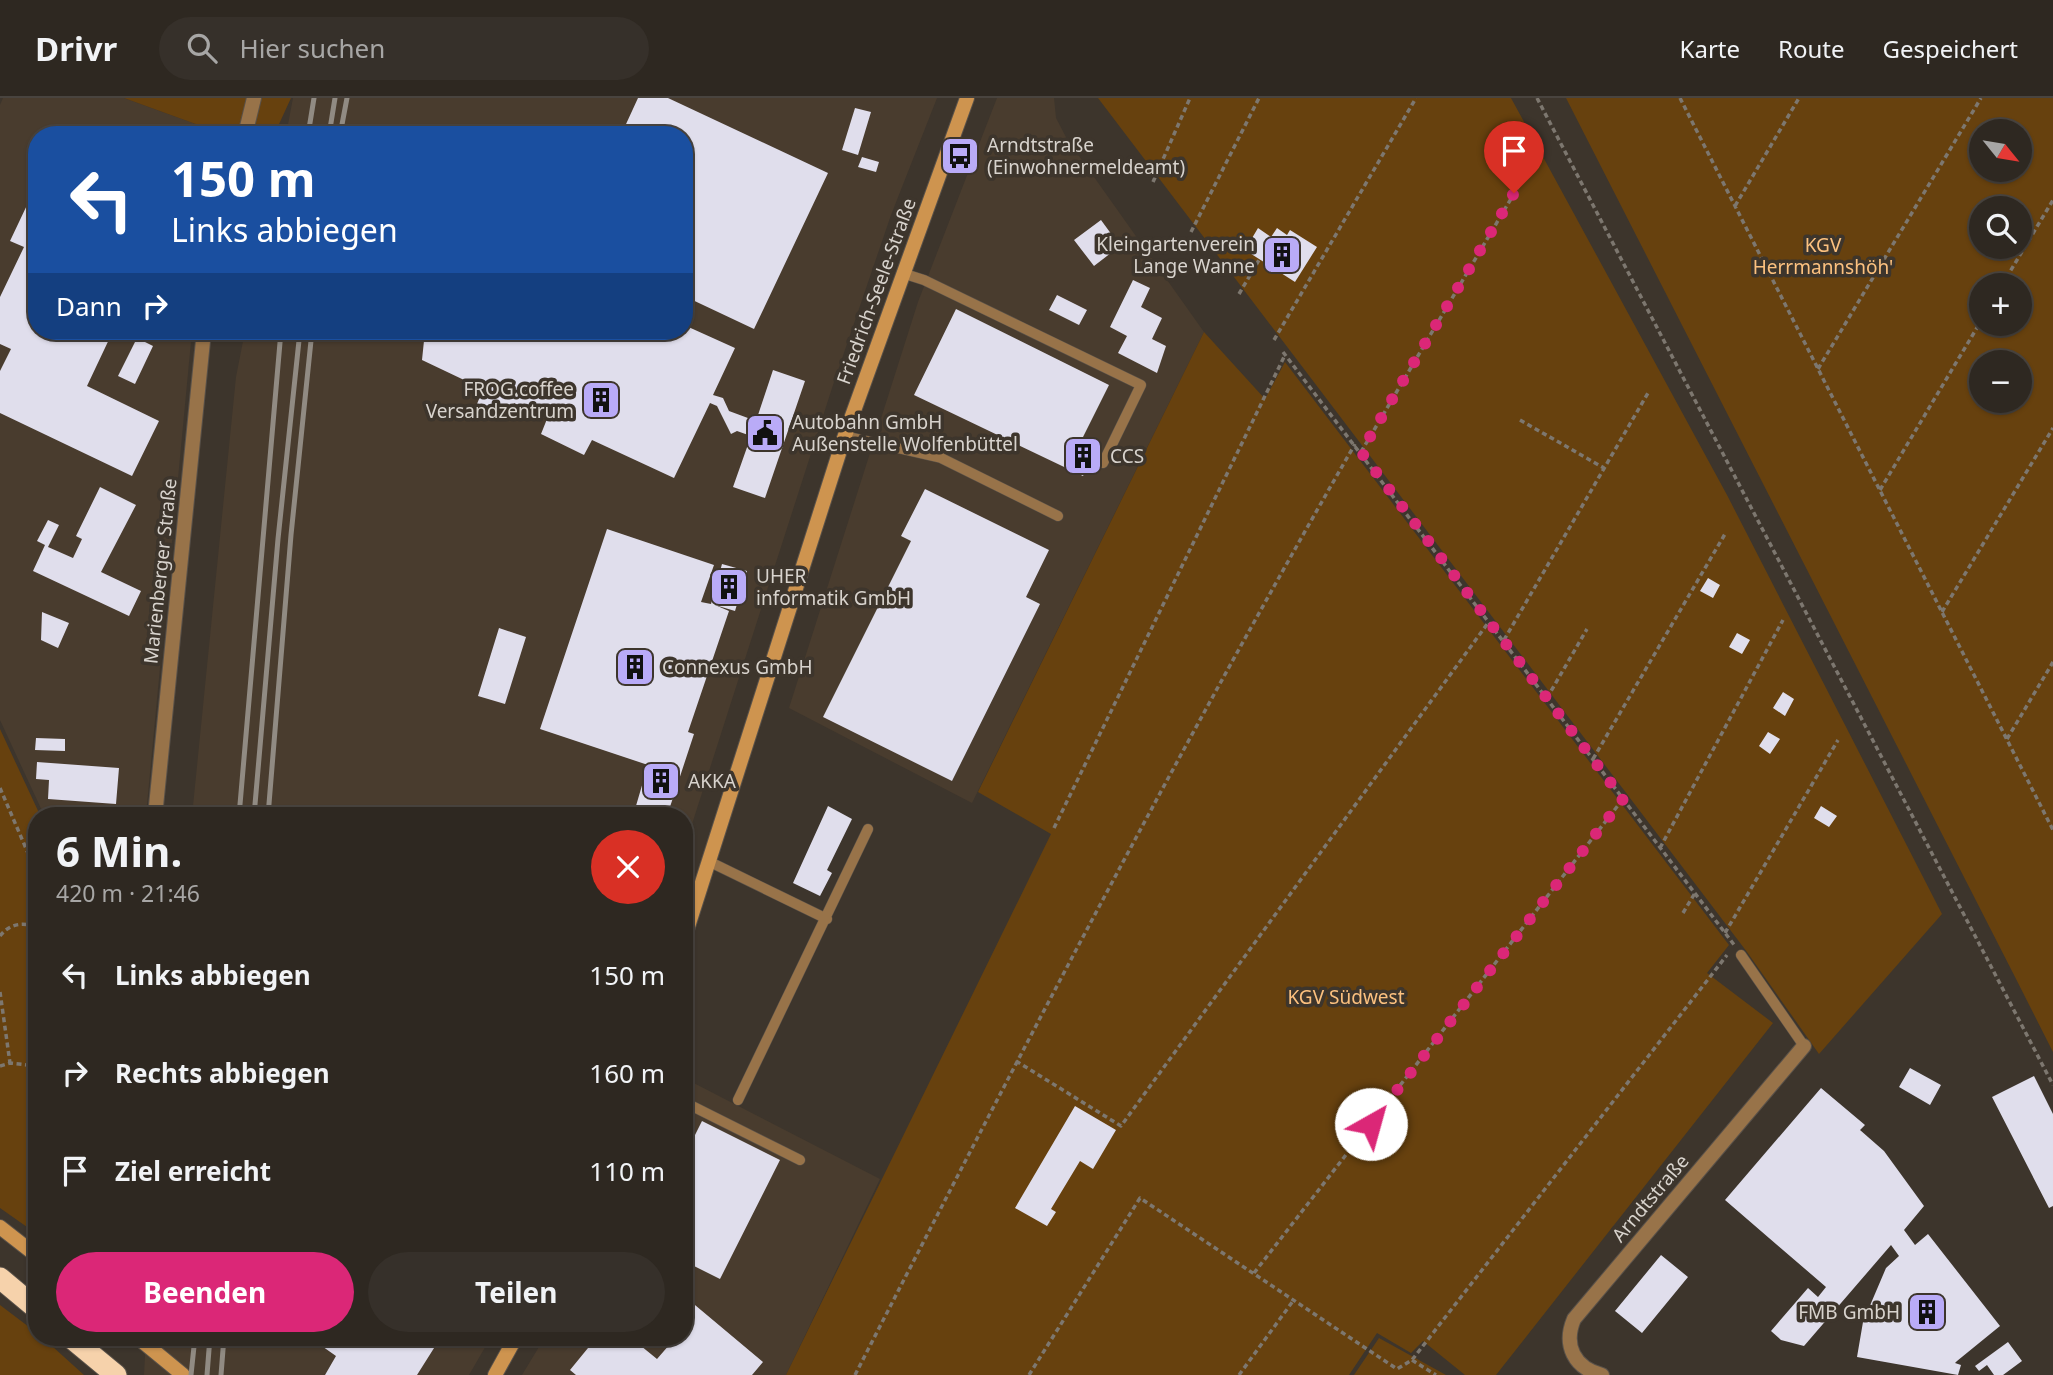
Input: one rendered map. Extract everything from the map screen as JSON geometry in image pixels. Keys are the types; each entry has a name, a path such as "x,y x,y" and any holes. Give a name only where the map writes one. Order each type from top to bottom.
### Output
{"highway":[{"path":"0,1278 28,1301"},
{"path":"81,1346 116,1375"}],"street":[{"path":"246,126 254,98"},
{"name":"Friedrich-Seele-Straße","path":"693,910 845,436 967,98"},
{"name":"Marienberger Straße","path":"156,807 199,340"},
{"name":"Arndtstraße","path":"1602,1375 1582,1367 1573,1357 1569,1331 1574,1319 1804,1046"},
{"path":"0,1227 28,1249"},
{"path":"148,1346 183,1375"},
{"path":"495,1375 511,1346"}],"lane":[{"path":"902,274 924,280 1141,385 1103,463"},
{"path":"845,436 942,458 1058,516"},
{"path":"738,1100 869,829"},
{"path":"708,861 827,919"},
{"path":"1741,955 1804,1046"},
{"path":"693,1106 800,1160"}],"path":[{"path":"1153,182 1190,98"},
{"path":"1191,232 1259,98"},
{"path":"1274,340 1416,98"},
{"path":"1537,98 2053,1086"},
{"path":"1680,98 2053,830"},
{"path":"1735,206 1799,98"},
{"path":"1818,369 1981,98"},
{"path":"1361,452 1528,170"},
{"path":"2009,273 2053,200"},
{"path":"1239,294 1259,260"},
{"path":"1880,491 1972,336"},
{"path":"1054,828 1284,353 1741,955"},
{"path":"1504,640 1648,393"},
{"path":"1520,420 1604,468"},
{"path":"1942,611 2053,428"},
{"path":"855,1375 1016,1061 1182,751 1355,444"},
{"path":"1592,759 1725,534"},
{"path":"1660,848 1783,620"},
{"path":"1016,1061 1121,1126 1489,622"},
{"path":"1547,698 1587,629"},
{"path":"2007,739 2053,662"},
{"path":"1725,933 1838,740"},
{"path":"0,788 28,853"},
{"path":"1254,1273 1623,799"},
{"path":"1683,913 1695,893"},
{"path":"0,936 13,926 28,926"},
{"path":"1029,1375 1140,1198 1397,1369 1412,1360 1735,945"},
{"path":"0,992 10,1063"},
{"path":"0,1066 10,1063 28,1065"},
{"path":"1239,1375 1293,1301"},
{"path":"1412,1360 1436,1375"}],"shaded area":[{"path":"3,98 124,98 201,126 28,126 28,340 191,340 147,807 40,807 0,720 0,105"},
{"path":"293,98 937,98 891,215 833,385 693,821 693,807 193,807 236,377 243,340 693,340 693,126 288,126"},
{"path":"997,98 1054,98 1056,118 1067,139 1204,332 972,803 789,708 918,302"},
{"path":"693,1083 880,1179 786,1375 522,1375 540,1346 693,1346"},
{"path":"146,1346 486,1346 469,1375 144,1375"}],"green space":[{"path":"124,98 291,98 278,126 201,126"},
{"path":"1098,98 1511,98 1727,495 1942,914 1819,1054 1747,952"},
{"name":"KGV Herrmannshöh'","path":"1566,98 2053,98 2053,1052"},
{"name":"KGV Südwest","path":"1204,332 1265,399 1285,362 1729,945 1707,973 1773,1023 1496,1375 1465,1375 1423,1341 1411,1353 1377,1333 1349,1375 786,1375 1051,834 978,792"},
{"path":"0,729 36,807 28,807 28,1228 0,1208"},
{"path":"0,1305 28,1326 28,1346 52,1346 84,1375 0,1375"},
{"path":"1379,1338 1446,1375 1354,1375"}],"building":[{"path":"638,98 668,98 828,173 754,329 693,300 693,126 625,126"},
{"path":"855,108 871,112 858,155 842,150"},
{"path":"862,157 879,162 876,172 858,167"},
{"path":"28,203 28,340 109,340 87,386 159,421 132,476 0,413 0,371 11,349 0,344 0,297 24,247 10,241"},
{"path":"1101,220 1120,246 1094,266 1074,240"},
{"name":"Kleingartenverein Lange Wanne","path":"1258,228 1271,237 1277,228 1287,235 1290,230 1317,247 1295,282 1245,250"},
{"path":"1133,280 1150,288 1141,307 1162,318 1152,339 1166,346 1157,373 1118,353 1127,336 1110,327"},
{"path":"1057,295 1087,310 1079,325 1049,310"},
{"path":"956,309 1109,385 1083,437 1098,444 1083,476 914,395"},
{"name":"FROG.coffee Versandzentrum","path":"693,329 735,348 713,395 723,398 729,411 756,421 773,370 805,381 765,498 733,487 751,436 737,431 731,434 717,406 710,403 674,478 592,440 584,455 541,434 547,419 514,403 507,419 477,404 483,389 422,360 424,340 693,340"},
{"path":"136,340 153,346 135,384 118,376"},
{"path":"100,487 136,505 101,572 141,591 129,616 33,571 45,545 37,541 48,520 59,525 48,547 73,558 82,539 76,536"},
{"path":"925,489 1049,550 1026,597 1040,604 952,781 823,717 911,541 901,536"},
{"name":"Connexus GmbH","path":"607,529 714,565 701,602 711,604 722,564 747,571 735,611 715,605 729,611 688,732 694,734 670,807 636,807 648,765 540,729"},
{"path":"1708,578 1720,585 1713,598 1700,591"},
{"path":"42,612 69,623 58,648 41,640"},
{"path":"499,628 526,637 505,704 478,696"},
{"path":"1737,633 1750,640 1742,654 1729,647"},
{"path":"1783,692 1794,699 1785,716 1773,708"},
{"path":"1768,732 1780,739 1770,754 1759,746"},
{"path":"36,738 65,739 65,751 35,750"},
{"path":"37,762 119,768 116,804 48,799 49,780 36,779"},
{"path":"828,806 852,819 827,870 832,873 820,896 793,883"},
{"path":"1821,806 1837,816 1829,827 1814,818"},
{"path":"1910,1068 1941,1085 1930,1105 1899,1087"},
{"path":"2034,1076 2053,1114 2053,1206 2049,1208 1992,1097"},
{"path":"1821,1088 1865,1125 1860,1130 1884,1151 1924,1206 1904,1230 1915,1245 1928,1234 2000,1326 1955,1363 1961,1365 1958,1375 1857,1357 1863,1322 1886,1268 1899,1256 1891,1245 1804,1346 1781,1340 1771,1331 1808,1288 1818,1297 1826,1287 1725,1200"},
{"path":"1075,1106 1116,1130 1093,1169 1080,1161 1051,1209 1056,1212 1047,1226 1015,1208"},
{"path":"702,1121 780,1160 720,1279 693,1266 693,1139"},
{"path":"1661,1255 1688,1277 1642,1333 1615,1311"},
{"path":"693,1303 763,1362 752,1375 576,1375 570,1370 590,1346 641,1346 657,1359 668,1346 693,1346"},
{"path":"2008,1342 2022,1361 2003,1375 1994,1375 1987,1365 1979,1371 1975,1366"},
{"path":"322,1346 435,1346 417,1375 325,1375 336,1356"}],"railway":[{"path":"309,126 314,98"},
{"path":"330,126 335,98"},
{"path":"342,126 347,98"},
{"path":"240,807 280,340"},
{"path":"255,807 278,539 299,340"},
{"path":"269,807 291,535 311,340"},
{"path":"191,1375 194,1346"},
{"path":"207,1375 209,1346"},
{"path":"221,1375 223,1346"}],"place":[{"name":"Arndtstraße (Einwohnermeldeamt)","path":"960,156"},
{"name":"Kleingartenverein Lange Wanne","path":"1282,255"},
{"name":"FROG.coffee Versandzentrum","path":"601,400"},
{"name":"Autobahn GmbH Außenstelle Wolfenbüttel","path":"765,433"},
{"name":"CCS","path":"1083,456"},
{"name":"UHER informatik GmbH","path":"729,587"},
{"name":"Connexus GmbH","path":"635,667"},
{"name":"AKKA","path":"661,781"},
{"name":"FMB GmbH","path":"1927,1312"}],"route":[{"path":"1371,1124 1623,799 1361,452 1514,193"}]}
